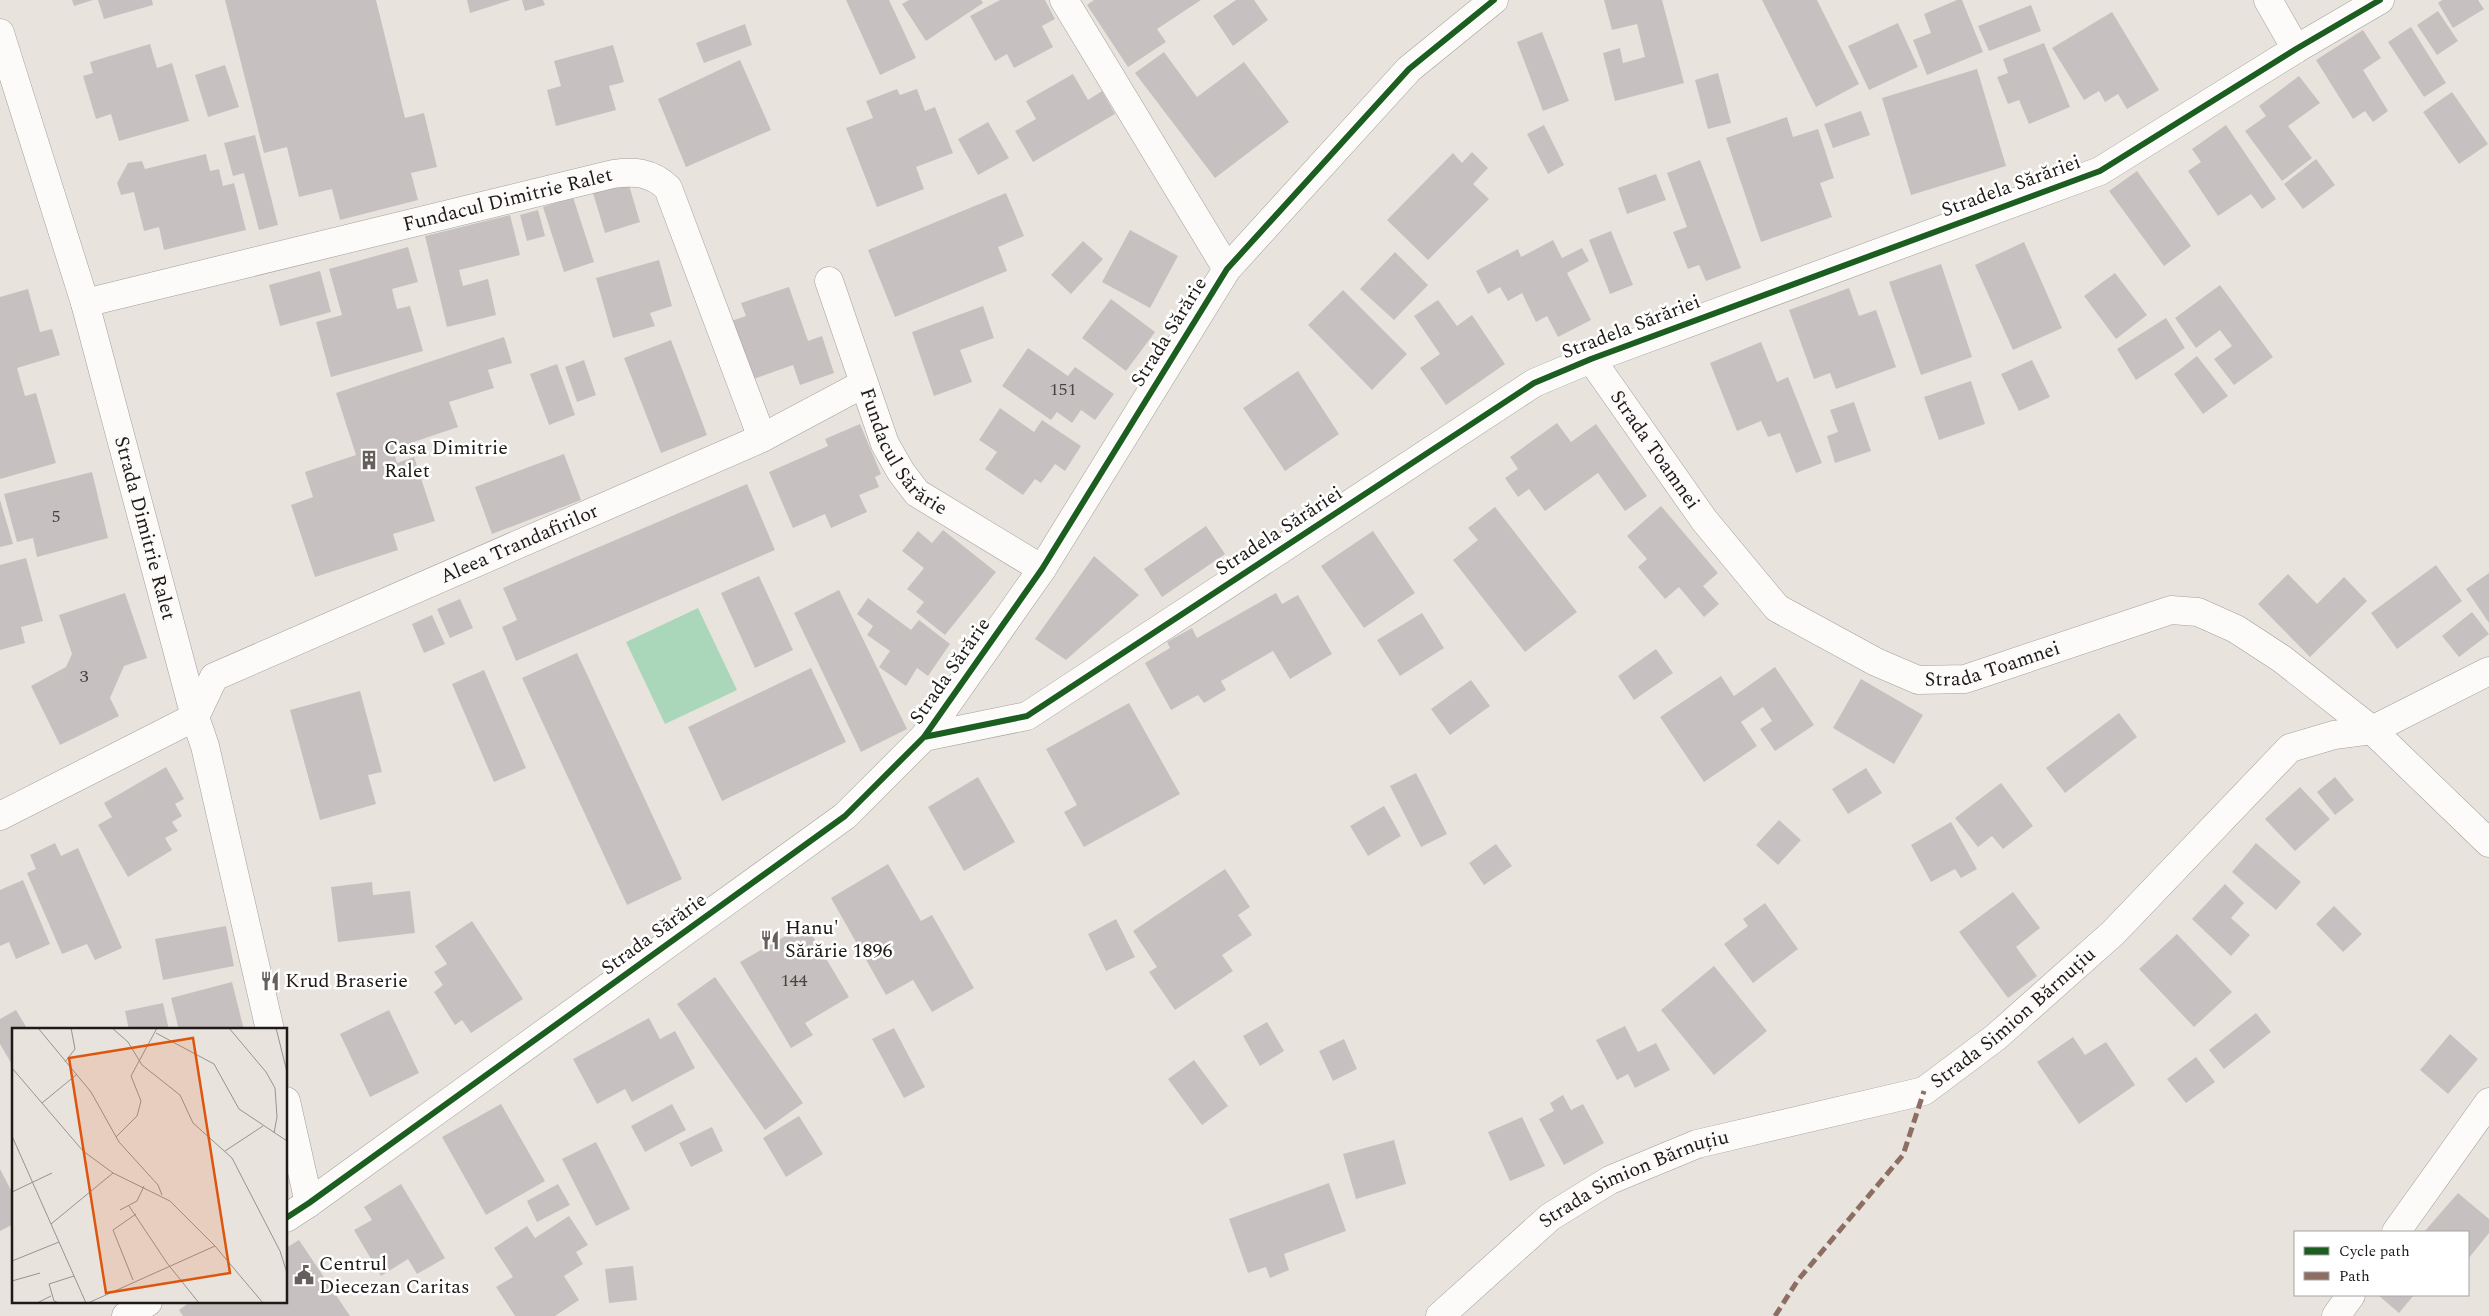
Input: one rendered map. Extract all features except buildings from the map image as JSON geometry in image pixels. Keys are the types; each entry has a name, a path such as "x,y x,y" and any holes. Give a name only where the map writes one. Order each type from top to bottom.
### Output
{"street":[{"path":"1064,0 1227,269"},
{"name":"Strada Sărărie","path":"288,1217 310,1203 845,816 924,737 1042,569 1227,269 1410,69 1494,0"},
{"path":"2268,0 2296,48"},
{"name":"Stradela Sărăriei","path":"924,737 1027,716 1534,382 1591,359 2100,170 2296,48 2380,0"},
{"name":"Strada Dimitrie Ralet","path":"0,34 85,303 195,717 205,746 270,1028"},
{"name":"Fundacul Dimitrie Ralet","path":"85,303 613,174 644,173 658,179 668,188 762,438"},
{"name":"Fundacul Sărărie","path":"829,281 885,444 901,472 917,493 1042,569"},
{"name":"Strada Toamnei","path":"1591,359 1704,520 1777,608 1876,662 1918,680 1965,679 2171,610 2198,612 2236,629 2282,659 2372,730 2489,843"},
{"name":"Aleea Trandafirilor","path":"195,717 214,677 762,438 863,384"},
{"name":"Strada Simion Bărnuțiu","path":"1440,1316 1550,1217 1610,1180 1696,1144 1924,1091 1996,1036 2113,933 2290,748 2334,735 2372,730 2489,671"},
{"path":"0,816 195,717"},
{"path":"2397,1231 2489,1102"},
{"path":"288,1110 310,1203"},
{"path":"2336,1316 2350,1296"},
{"path":"126,1316 145,1304"}],"green space":[{"path":"698,608 737,690 665,724 626,642"}],"marked path":[{"path":"1775,1316 1798,1280 1903,1155 1924,1091"}],"cycle path":[{"path":"288,1217 845,816 924,737 1042,569 1227,269 1409,69 1494,0"},
{"path":"924,737 1027,716 1534,383 1591,359 2100,171 2296,49 2380,0"}],"place":[{"name":"Casa Dimitrie Ralet","path":"369,460"},
{"name":"Hanu' Sărărie 1896","path":"770,940"},
{"name":"Krud Braserie","path":"270,981"},
{"name":"Centrul Diecezan Caritas","path":"304,1275"}]}
